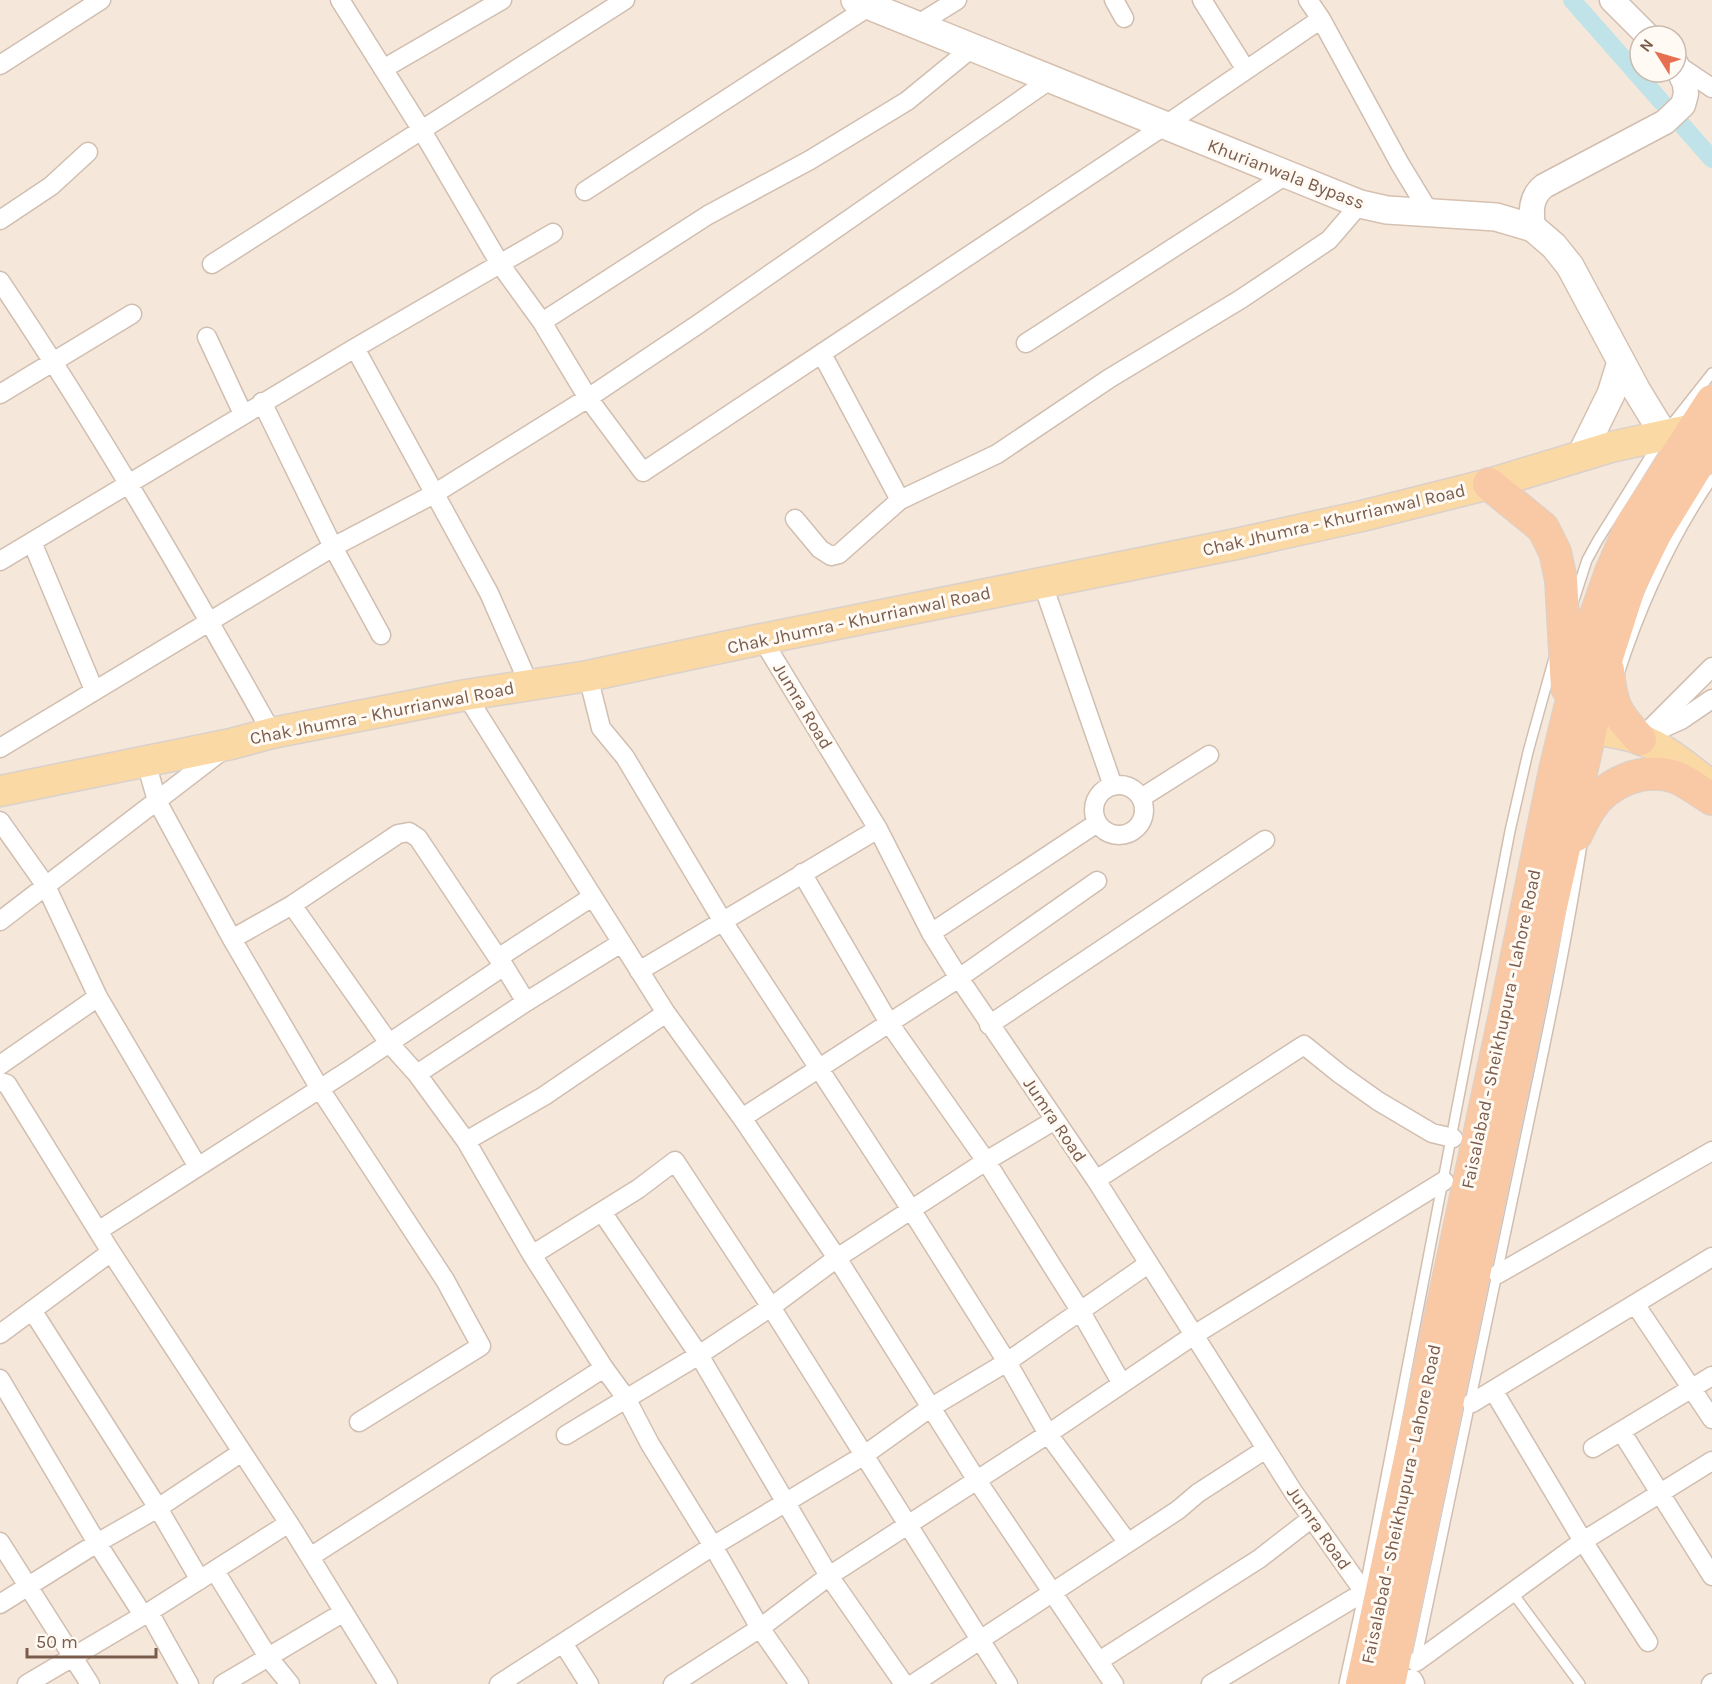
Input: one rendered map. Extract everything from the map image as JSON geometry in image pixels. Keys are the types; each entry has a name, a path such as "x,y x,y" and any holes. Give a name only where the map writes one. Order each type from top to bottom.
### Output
{"highway":[{"name":"Faisalabad - Sheikhupura - Lahore Road","path":"1408,1679 1564,897 1607,657 1630,585 1655,534 1695,433 1712,401"},
{"name":"Faisalabad - Sheikhupura - Lahore Road","path":"1362,1684 1555,770 1595,721 1594,620 1631,525 1695,433"},
{"path":"1489,484 1543,528 1555,552 1560,580 1563,633 1595,721 1620,718 1640,739"},
{"path":"1564,897 1572,843 1589,804 1621,780 1651,774 1676,778 1712,799"}],"main road":[{"name":"Khurianwala Bypass","path":"862,3 1360,204 1386,210 1431,215 1496,217 1533,228 1554,246 1570,266 1621,362 1695,433"},
{"path":"1580,457 1611,394 1621,362"},
{"name":"Chak Jhumra - Khurrianwal Road","path":"0,791 231,744 272,733 466,695 588,676 1236,544 1362,516 1489,484 1580,457 1695,433"},
{"path":"1640,739 1679,762 1712,787"}],"street":[{"path":"340,0 421,129 500,264 542,322 588,398 643,472 1321,19"},
{"path":"383,69 502,0"},
{"path":"212,264 625,0"},
{"path":"917,25 957,0"},
{"path":"1114,0 1124,18"},
{"path":"1202,0 1246,70"},
{"path":"1308,0 1321,19 1400,164 1431,215"},
{"path":"1612,0 1636,24"},
{"path":"0,65 96,1"},
{"path":"585,191 862,3"},
{"path":"542,322 708,215 810,160 907,101 974,47"},
{"path":"1688,72 1712,88"},
{"path":"0,747 333,547 434,494 588,398 1051,79"},
{"path":"1533,228 1531,213 1538,191 1665,122 1683,105 1686,94 1685,84"},
{"path":"0,220 51,186 88,152"},
{"path":"1026,344 1286,175"},
{"path":"795,519 820,549 831,556 839,554 900,500 997,454 1110,378 1241,299 1329,240 1360,204"},
{"path":"0,561 262,402 554,233"},
{"path":"0,281 54,361 209,621 272,733"},
{"path":"0,394 132,314"},
{"path":"207,337 243,414"},
{"path":"354,348 489,594 529,684"},
{"path":"822,354 900,500"},
{"path":"262,402 333,547 381,635"},
{"path":"32,542 94,690"},
{"path":"1042,582 1113,786"},
{"name":"Jumra Road","path":"762,639 878,829 931,933 959,978 1096,1180 1266,1449 1364,1592"},
{"path":"1640,739 1712,667"},
{"path":"588,676 601,728 625,757 722,920 912,1211 1007,1362 1048,1434 1128,1543"},
{"path":"466,695 666,1013 742,1118 837,1258 976,1479 1114,1684"},
{"path":"1640,739 1681,720 1712,699"},
{"path":"0,921 231,744"},
{"path":"1141,798 1209,755"},
{"path":"146,762 158,801 232,939 320,1089 445,1280 481,1346 359,1422"},
{"path":"1113,786 1126,786 1134,790 1141,798 1144,807 1139,825 1132,832 1122,835 1113,835 1104,830 1097,823 1094,814 1099,795 1113,786"},
{"path":"0,821 46,886 98,997 198,1167"},
{"path":"931,933 1097,823"},
{"path":"639,970 878,829"},
{"path":"232,939 292,905 398,834 409,832 418,838 526,1002"},
{"path":"989,1025 1265,840"},
{"path":"802,873 889,1023 986,1161 1081,1312 1122,1384"},
{"path":"742,1118 959,978 1097,881"},
{"path":"98,1232 389,1043 592,897"},
{"path":"292,905 389,1043 417,1074 466,1141 532,1255 604,1368 626,1398 650,1444 760,1628 799,1684"},
{"path":"417,1074 621,942"},
{"path":"0,1065 98,997"},
{"path":"466,1141 544,1096 666,1013"},
{"path":"1096,1180 1304,1046 1378,1101 1432,1133 1453,1138"},
{"path":"0,1082 7,1084 98,1232 289,1523 388,1684"},
{"path":"566,1435 699,1355 771,1307 837,1258 986,1161 1055,1120"},
{"path":"1498,1274 1712,1151"},
{"path":"532,1255 602,1212 675,1161 771,1307 1008,1684"},
{"path":"673,1684 760,1628 829,1576 908,1527 976,1479 1048,1434 1194,1335 1444,1181"},
{"path":"602,1212 699,1355 829,1576 903,1684"},
{"path":"0,1334 111,1252"},
{"path":"1472,1403 1712,1257"},
{"path":"499,1684 713,1546 863,1456 930,1408 1007,1362 1148,1264"},
{"path":"1635,1304 1712,1419"},
{"path":"32,1310 158,1508 290,1684"},
{"path":"310,1557 604,1368"},
{"path":"1593,1449 1712,1376"},
{"path":"0,1379 97,1543 146,1613 189,1684"},
{"path":"1493,1390 1583,1541 1648,1642"},
{"path":"1621,1431 1712,1576"},
{"path":"913,1684 1178,1510 1198,1493 1266,1449"},
{"path":"0,1604 158,1508 242,1452"},
{"path":"1408,1679 1512,1592 1583,1541 1712,1461"},
{"path":"1099,1661 1259,1558 1312,1518"},
{"path":"27,1684 208,1575 289,1523"},
{"path":"0,1542 90,1684"},
{"path":"1211,1684 1364,1592"},
{"path":"224,1684 344,1612"},
{"path":"563,1643 589,1684"}],"lane":[{"path":"1344,1684 1453,1138 1510,831 1549,673 1587,560 1598,540 1695,433 1712,373"},
{"path":"1595,721 1660,568 1712,479"},
{"path":"1408,1679 1472,1403 1498,1274 1564,897"},
{"path":"1512,1592 1580,1684"}],"shaded area":[{"path":"0,0 1712,0 1712,1684 0,1684"}],"waterway":[{"path":"1572,0 1712,159"}]}
